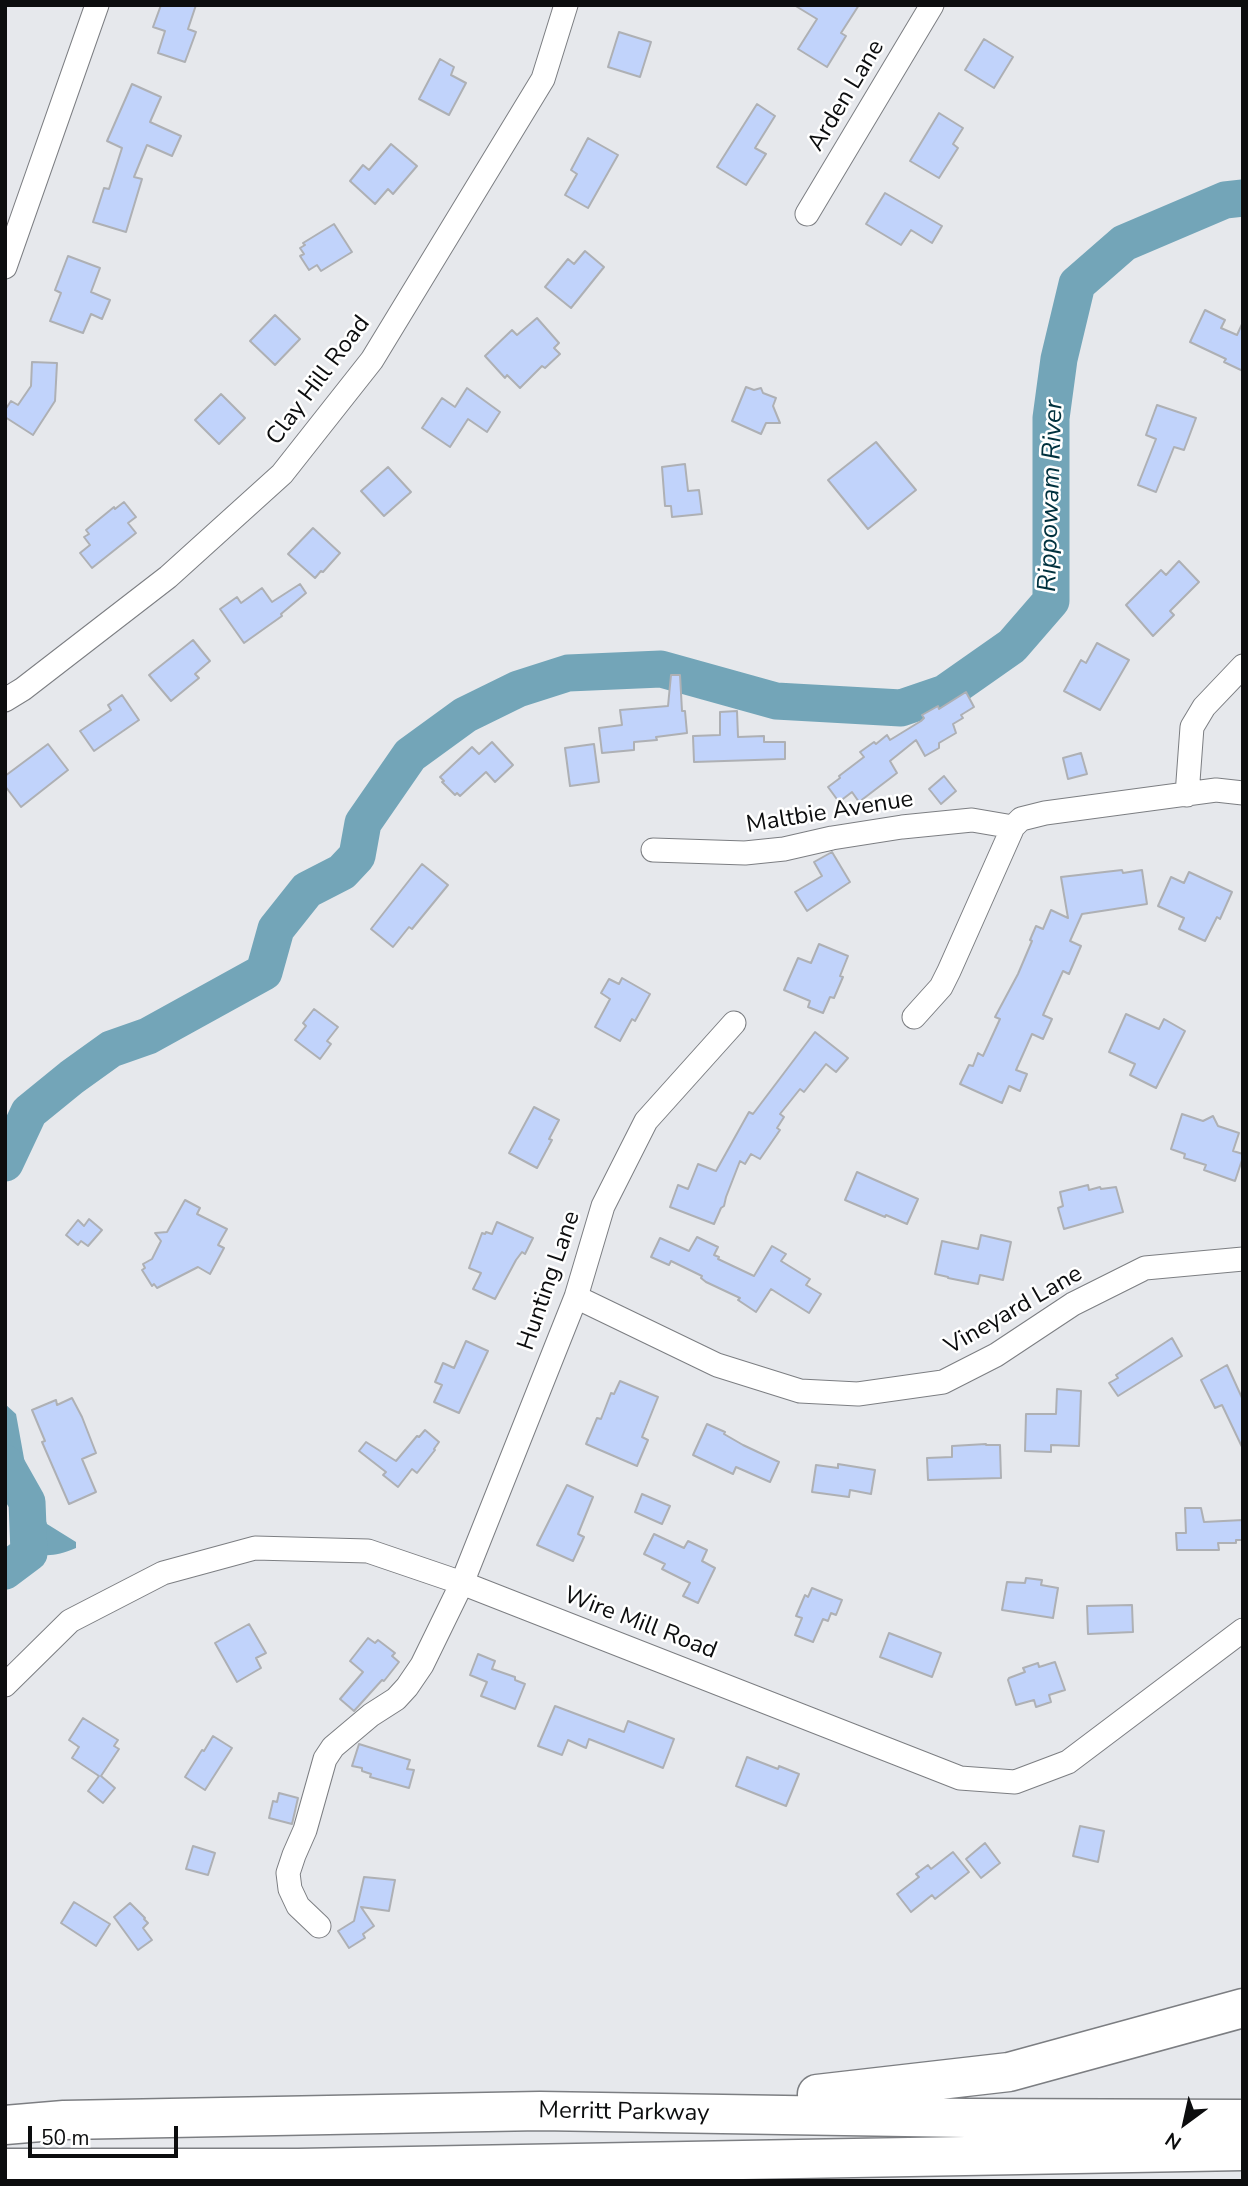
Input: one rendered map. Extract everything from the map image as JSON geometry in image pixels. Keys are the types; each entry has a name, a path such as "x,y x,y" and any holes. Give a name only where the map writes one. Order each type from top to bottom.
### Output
{"highway":[{"path":"540,2111 843,2092 1009,2072 1243,2008"},
{"name":"Merritt Parkway","path":"5,2125 64,2120 540,2111 965,2118 1243,2119"},
{"name":"Merritt Parkway","path":"5,2168 298,2168 1243,2151"},
{"path":"298,2168 410,2181"},
{"path":"1231,2181 1243,2177"}],"street":[{"path":"5,267 97,5"},
{"name":"Clay Hill Road","path":"5,700 168,578 282,474 372,360 543,79 566,5"},
{"name":"Arden Lane","path":"807,214 932,5"},
{"path":"1187,795 1192,727 1204,707 1243,666"},
{"path":"914,1017 941,986 1013,827 1021,819 1045,813 1216,790 1243,793"},
{"name":"Maltbie Avenue","path":"653,850 745,853 784,849 902,827 972,820 1013,827"},
{"name":"Hunting Lane","path":"319,1926 298,1906 290,1889 288,1873 305,1830 325,1759 334,1747 371,1715 396,1699 422,1665 462,1583 576,1297 603,1206 646,1121 734,1023"},
{"name":"Vineyard Lane","path":"576,1297 717,1364 800,1391 858,1394 943,1382 996,1355 1073,1304 1145,1268 1243,1259"},
{"name":"Wire Mill Road","path":"5,1685 70,1621 163,1573 255,1548 368,1551 462,1583 960,1778 1016,1782 1068,1762 1243,1630"}],"water":[{"path":"5,1404 16,1414 27,1475 42,1499 47,1524 76,1542 76,1548 59,1554 45,1555 14,1548 16,1510 5,1491"}],"building":[{"path":"161,5 196,5 188,29 196,32 185,62 158,53 165,31 153,27"},
{"path":"794,5 859,5 841,33 846,36 827,67 798,49 817,19"},
{"path":"619,32 651,42 640,77 608,67"},
{"path":"984,39 1013,57 994,88 965,70"},
{"path":"440,59 454,67 451,75 466,83 449,115 419,99"},
{"path":"132,84 161,97 150,122 181,136 172,156 147,145 134,177 142,179 126,232 93,222 104,188 109,189 122,148 107,141"},
{"path":"757,104 775,116 755,148 766,154 746,185 717,167"},
{"path":"939,113 963,128 953,144 958,148 939,178 910,161"},
{"path":"588,138 618,155 588,208 565,195 577,174 571,170"},
{"path":"391,144 417,166 393,194 388,189 375,204 350,181 363,165 369,170"},
{"path":"885,193 942,226 932,243 911,230 901,245 866,224"},
{"path":"334,224 352,252 321,271 317,265 309,270 300,256 304,254 300,248 305,245 303,243"},
{"path":"585,251 604,267 571,308 545,287 568,259 574,264"},
{"path":"68,256 100,268 91,292 110,300 102,319 91,314 83,333 50,321 61,293 55,290"},
{"path":"1205,310 1225,320 1221,328 1237,335 1243,322 1243,371 1224,362 1226,359 1190,342"},
{"path":"275,315 300,339 275,365 250,341"},
{"path":"537,318 559,343 554,348 560,354 545,368 542,366 520,388 507,375 505,378 485,356 512,330 517,335"},
{"path":"32,362 57,363 55,401 33,435 5,417 5,410 11,401 18,405 31,386"},
{"path":"746,387 754,390 761,388 763,393 776,398 773,406 780,423 766,423 761,434 732,421"},
{"path":"467,388 500,412 487,432 468,419 450,447 422,428 442,398 455,407"},
{"path":"221,394 245,418 219,444 195,420"},
{"path":"1157,405 1196,418 1184,450 1174,447 1156,492 1138,485 1156,439 1146,435"},
{"path":"876,442 916,490 868,529 828,480"},
{"path":"685,464 688,491 699,490 702,514 672,517 671,506 665,506 662,467"},
{"path":"388,467 411,492 384,516 361,491"},
{"path":"124,502 136,517 128,523 136,533 92,568 80,553 90,545 84,537 89,534 86,530"},
{"path":"313,528 340,553 315,578 288,554"},
{"path":"1179,561 1199,582 1170,611 1174,615 1153,636 1126,605 1161,570 1166,575"},
{"path":"300,584 306,593 281,614 282,616 244,643 220,609 237,597 241,603 262,588 272,602"},
{"path":"193,640 210,661 195,674 199,678 171,701 149,675"},
{"path":"1097,643 1129,660 1100,710 1064,691 1081,660 1086,663"},
{"path":"671,675 680,675 682,711 685,711 687,733 634,742 634,750 602,753 599,728 622,725 620,710 668,706"},
{"path":"966,692 974,707 953,724 956,733 939,743 939,748 925,756 916,740 890,761 897,773 859,802 852,792 839,802 828,787 864,757 860,752 887,735 890,740 921,721 924,718 922,715 938,706 939,709"},
{"path":"122,695 139,720 94,751 80,731 111,710 108,705"},
{"path":"737,711 738,737 764,736 764,742 785,742 785,759 694,762 693,736 720,735 720,712"},
{"path":"492,742 513,765 495,782 486,772 460,796 457,793 455,795 440,777 472,747 479,754"},
{"path":"48,744 68,770 21,807 5,786 5,776"},
{"path":"594,744 599,782 570,786 565,748"},
{"path":"1081,753 1087,774 1068,779 1063,758"},
{"path":"944,776 956,791 941,804 929,789"},
{"path":"832,852 850,882 807,911 795,892 822,876 814,862"},
{"path":"422,864 448,885 412,929 409,927 393,947 371,929"},
{"path":"1122,870 1123,873 1142,870 1147,904 1082,914 1070,941 1081,946 1069,974 1063,971 1043,1015 1052,1019 1043,1039 1032,1034 1016,1070 1027,1074 1020,1091 1009,1086 1002,1103 960,1084 969,1065 973,1066 978,1053 983,1056 1000,1019 995,1017 1018,974 1036,926 1043,929 1051,910 1068,918 1061,877"},
{"path":"1189,872 1232,892 1220,919 1217,917 1205,941 1179,929 1184,918 1158,906 1171,877 1184,883"},
{"path":"819,944 848,956 834,998 830,997 823,1013 808,1007 810,1001 784,990 798,958 811,963"},
{"path":"622,978 650,994 620,1041 595,1027 610,999 601,993 609,979 619,984"},
{"path":"314,1009 338,1027 327,1041 331,1044 320,1059 295,1040"},
{"path":"1126,1014 1159,1029 1164,1019 1185,1031 1156,1088 1130,1075 1135,1064 1109,1052"},
{"path":"815,1032 848,1058 836,1072 826,1064 804,1092 800,1089 780,1114 784,1117 777,1128 780,1130 760,1159 751,1154 745,1164 740,1161 724,1206 714,1224 670,1207 678,1185 688,1189 698,1164 716,1171 749,1112 753,1114"},
{"path":"534,1107 559,1120 537,1168 509,1153"},
{"path":"1182,1114 1203,1121 1213,1116 1218,1126 1239,1133 1233,1151 1243,1154 1243,1157 1235,1181 1204,1170 1206,1165 1184,1158 1185,1154 1171,1149"},
{"path":"857,1172 918,1199 907,1224 845,1200"},
{"path":"1088,1185 1089,1190 1116,1187 1123,1212 1064,1229 1058,1208 1063,1206 1060,1192"},
{"path":"185,1200 200,1208 197,1214 227,1229 218,1245 224,1248 210,1274 198,1267 157,1288 154,1284 152,1286 142,1270 145,1268 143,1264 152,1259 161,1241 155,1233 167,1232"},
{"path":"89,1219 102,1230 88,1246 81,1241 78,1245 66,1235 78,1220 84,1226"},
{"path":"497,1222 533,1238 525,1254 522,1252 516,1260 495,1299 473,1289 481,1273 469,1268 482,1233 492,1234"},
{"path":"981,1235 1011,1242 1003,1280 980,1275 978,1284 935,1274 942,1241 978,1249"},
{"path":"697,1237 718,1247 714,1255 719,1257 718,1259 754,1276 772,1246 786,1254 781,1261 810,1279 806,1285 821,1294 809,1313 771,1289 756,1312 738,1300 740,1298 706,1282 702,1276 671,1261 669,1265 651,1257 660,1238 689,1251"},
{"path":"1172,1338 1182,1356 1118,1396 1109,1383 1118,1378 1116,1375"},
{"path":"466,1341 488,1351 459,1413 434,1402 442,1385 435,1382 443,1363 454,1368"},
{"path":"1227,1365 1243,1400 1243,1449 1222,1405 1215,1408 1201,1380"},
{"path":"620,1381 658,1397 642,1437 648,1440 637,1466 586,1444 597,1418 601,1419 611,1393 614,1394"},
{"path":"1057,1389 1081,1391 1079,1446 1051,1445 1051,1452 1025,1451 1026,1414 1056,1414"},
{"path":"72,1398 96,1453 82,1459 96,1492 69,1504 42,1442 45,1441 32,1410 56,1400 57,1405"},
{"path":"707,1424 779,1462 770,1482 736,1467 733,1474 693,1455"},
{"path":"425,1430 439,1442 417,1473 412,1469 398,1487 383,1475 386,1472 359,1451 366,1442 396,1461"},
{"path":"1000,1445 1001,1478 928,1480 927,1458 952,1457 952,1446"},
{"path":"838,1464 875,1470 871,1494 850,1490 849,1497 812,1492 816,1465 838,1468"},
{"path":"567,1485 593,1497 578,1534 584,1537 573,1561 537,1545"},
{"path":"642,1494 670,1506 662,1524 635,1512"},
{"path":"1185,1508 1201,1508 1204,1522 1243,1520 1243,1540 1236,1540 1236,1543 1218,1543 1219,1550 1177,1550 1176,1533 1186,1533"},
{"path":"654,1534 684,1548 688,1541 707,1550 702,1561 715,1568 698,1603 683,1596 690,1583 662,1569 665,1564 644,1554"},
{"path":"1026,1578 1042,1580 1041,1585 1058,1588 1053,1618 1002,1610 1007,1582 1025,1583"},
{"path":"812,1588 842,1600 836,1615 831,1613 828,1621 823,1619 813,1642 795,1635 802,1618 796,1616 805,1595 808,1597"},
{"path":"1132,1605 1133,1632 1088,1634 1087,1606"},
{"path":"249,1624 266,1653 256,1658 261,1668 237,1682 215,1643"},
{"path":"889,1633 941,1653 932,1677 880,1657"},
{"path":"368,1638 375,1643 378,1640 395,1653 392,1656 399,1662 354,1711 340,1699 363,1672 350,1661"},
{"path":"478,1654 495,1661 492,1669 515,1677 515,1680 525,1684 515,1709 481,1696 487,1682 470,1675"},
{"path":"1055,1662 1065,1690 1049,1695 1051,1702 1036,1707 1034,1700 1016,1705 1009,1678 1025,1672 1023,1668 1038,1663 1039,1667"},
{"path":"555,1706 624,1732 628,1721 674,1739 663,1768 589,1739 586,1748 568,1740 562,1755 538,1746"},
{"path":"83,1718 118,1740 114,1746 119,1749 101,1776 115,1788 103,1803 88,1791 99,1776 72,1758 79,1747 69,1740"},
{"path":"213,1736 232,1748 205,1790 185,1777"},
{"path":"359,1744 410,1760 407,1769 414,1770 409,1788 370,1777 371,1774 362,1771 362,1768 352,1766"},
{"path":"747,1757 799,1774 786,1806 736,1786"},
{"path":"279,1793 298,1798 292,1824 269,1818 273,1801 277,1802"},
{"path":"1080,1826 1104,1831 1098,1862 1073,1856"},
{"path":"985,1843 1000,1863 981,1878 966,1859"},
{"path":"193,1846 215,1853 208,1875 186,1869"},
{"path":"953,1852 969,1872 935,1899 932,1895 911,1912 897,1894 919,1877 916,1874 928,1865 931,1869"},
{"path":"364,1877 395,1880 389,1911 361,1907 374,1926 363,1934 365,1938 349,1948 338,1931 354,1921"},
{"path":"74,1902 110,1924 96,1946 61,1923"},
{"path":"130,1903 148,1923 143,1928 152,1940 138,1950 114,1917"}],"waterway":[{"name":"Rippowam River","path":"5,1163 29,1112 72,1077 111,1049 148,1036 264,972 276,929 307,890 342,872 357,856 363,823 410,755 465,715 518,689 568,673 661,669 776,701 901,708 945,693 1012,646 1051,601 1051,418 1059,359 1077,284 1124,243 1225,200 1243,198"},
{"name":"Rippowam River","path":"5,1463 27,1502 29,1553 5,1571"}]}
